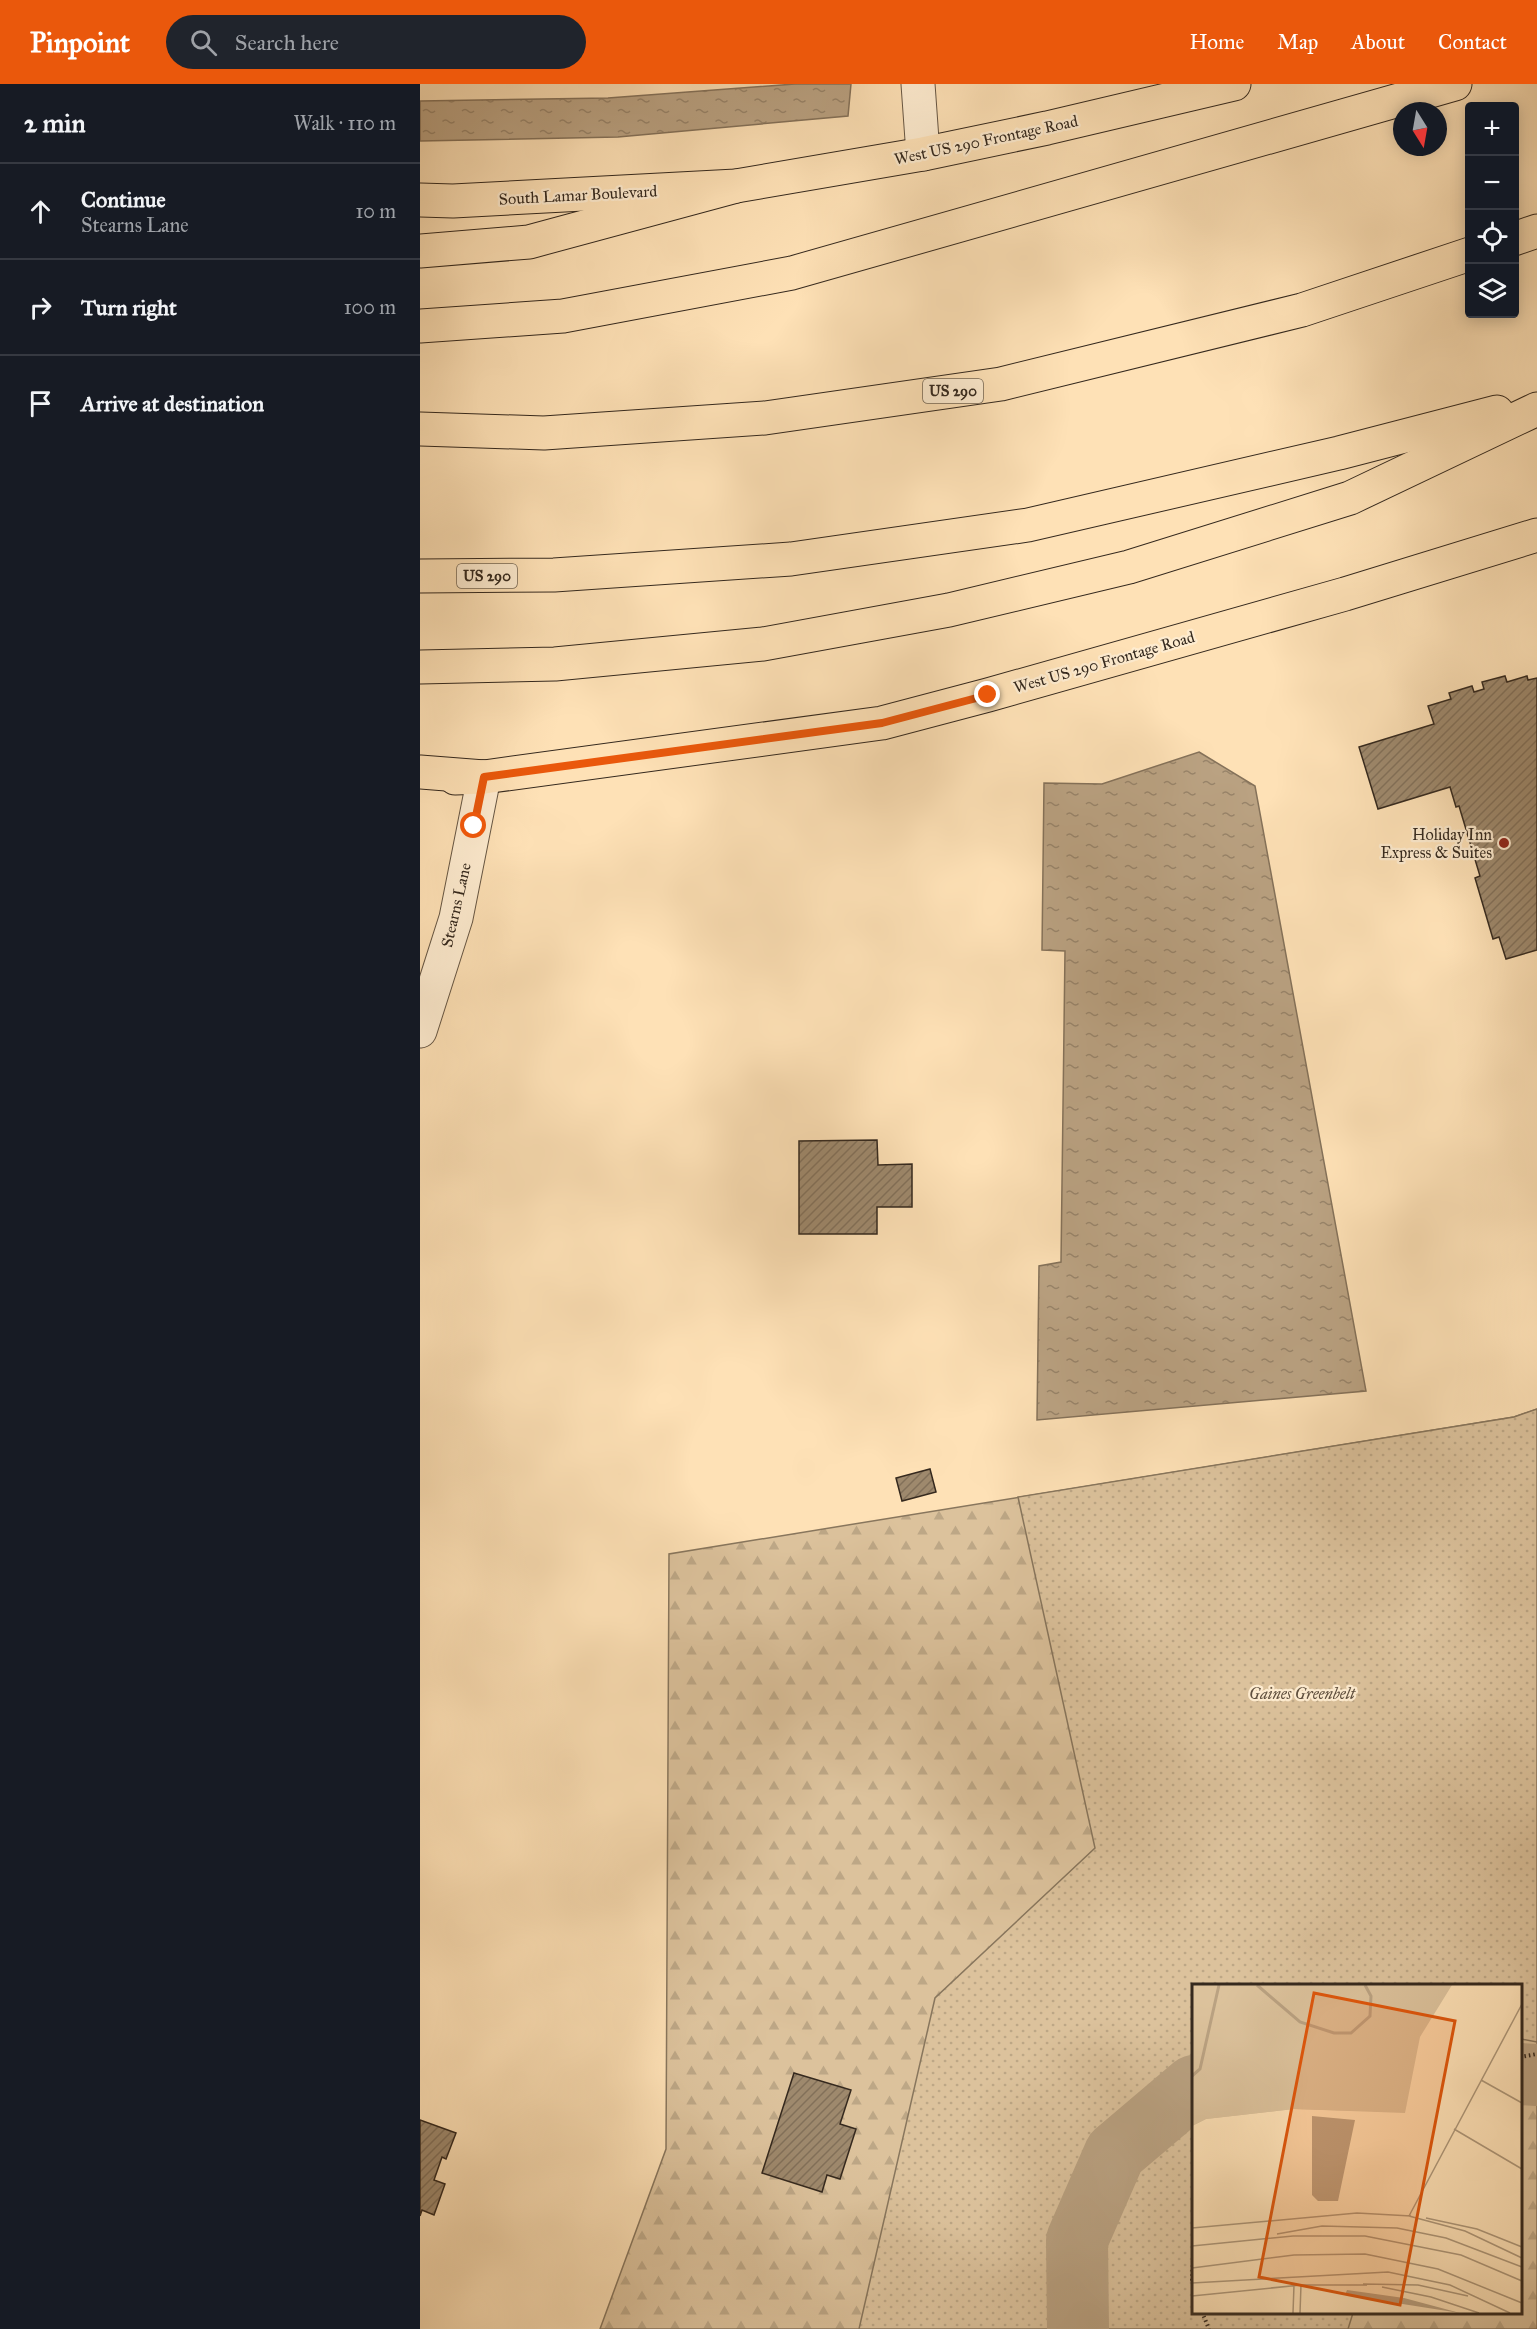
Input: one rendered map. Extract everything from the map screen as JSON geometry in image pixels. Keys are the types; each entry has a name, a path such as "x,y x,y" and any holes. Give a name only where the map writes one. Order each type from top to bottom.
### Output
{"main road":[{"path":"420,326 563,316 792,273 1455,84"},
{"name":"West US 290 Frontage Road","path":"736,186 922,154 1214,87"},
{"path":"420,251 529,242 736,186"},
{"name":"South Lamar Boulevard","path":"420,200 489,200 736,186"},
{"path":"1519,238 1537,231"},
{"name":"US 290","path":"420,429 544,433 765,418 1001,384 1302,310 1465,256"},
{"name":"US 290","path":"420,576 554,575 791,558 1028,525 1339,453 1537,401"},
{"path":"420,667 555,664 763,644 950,610 1129,567 1350,498 1537,409"},
{"name":"West US 290 Frontage Road","path":"484,777 882,723 1287,610 1537,535"},
{"path":"420,772 484,777"},
{"path":"420,779 484,777"}],"street":[{"path":"918,84 922,154"},
{"name":"Stearns Lane","path":"420,1032 456,918 484,777"}],"path":[{"path":"1522,2057 1537,2054"},
{"path":"1202,2314 1209,2329"}],"green space":[{"path":"1537,1409 1537,2329 600,2329 666,2149 669,1554 1514,1417"},
{"name":"Gaines Greenbelt","path":"1537,1409 1537,2042 1522,2039 1522,1984 1192,1984 1192,2314 1353,2314 1348,2329 859,2329 935,1998 1095,1848 1018,1497 1514,1417"}],"water":[{"path":"795,84 851,84 848,116 618,137 420,141 420,101 608,98"},
{"path":"1199,752 1255,786 1366,1391 1037,1420 1039,1266 1061,1262 1065,951 1042,950 1044,783 1102,784"}],"building":[{"name":"Holiday Inn Express & Suites","path":"1505,676 1507,682 1527,676 1528,680 1537,678 1537,950 1506,959 1499,937 1493,939 1475,878 1480,876 1459,806 1456,807 1450,787 1378,809 1359,747 1434,724 1428,706 1451,699 1449,693 1472,686 1474,692 1484,689 1482,682"},
{"path":"877,1140 878,1165 912,1164 912,1207 877,1207 877,1234 799,1234 799,1141"},
{"path":"930,1469 936,1492 902,1501 896,1478"},
{"path":"794,2073 851,2090 840,2124 856,2129 840,2179 827,2175 822,2192 762,2173"},
{"path":"420,2120 456,2133 446,2159 442,2157 434,2180 445,2184 434,2215 422,2210 420,2216"}],"waterway":[{"path":"1522,2074 1537,2075"},
{"path":"1078,2329 1077,2240 1115,2153 1192,2088"}],"place":[{"name":"Holiday Inn Express & Suites","path":"1504,843"}],"route":[{"path":"474,826 484,777 882,723 988,695"}]}
